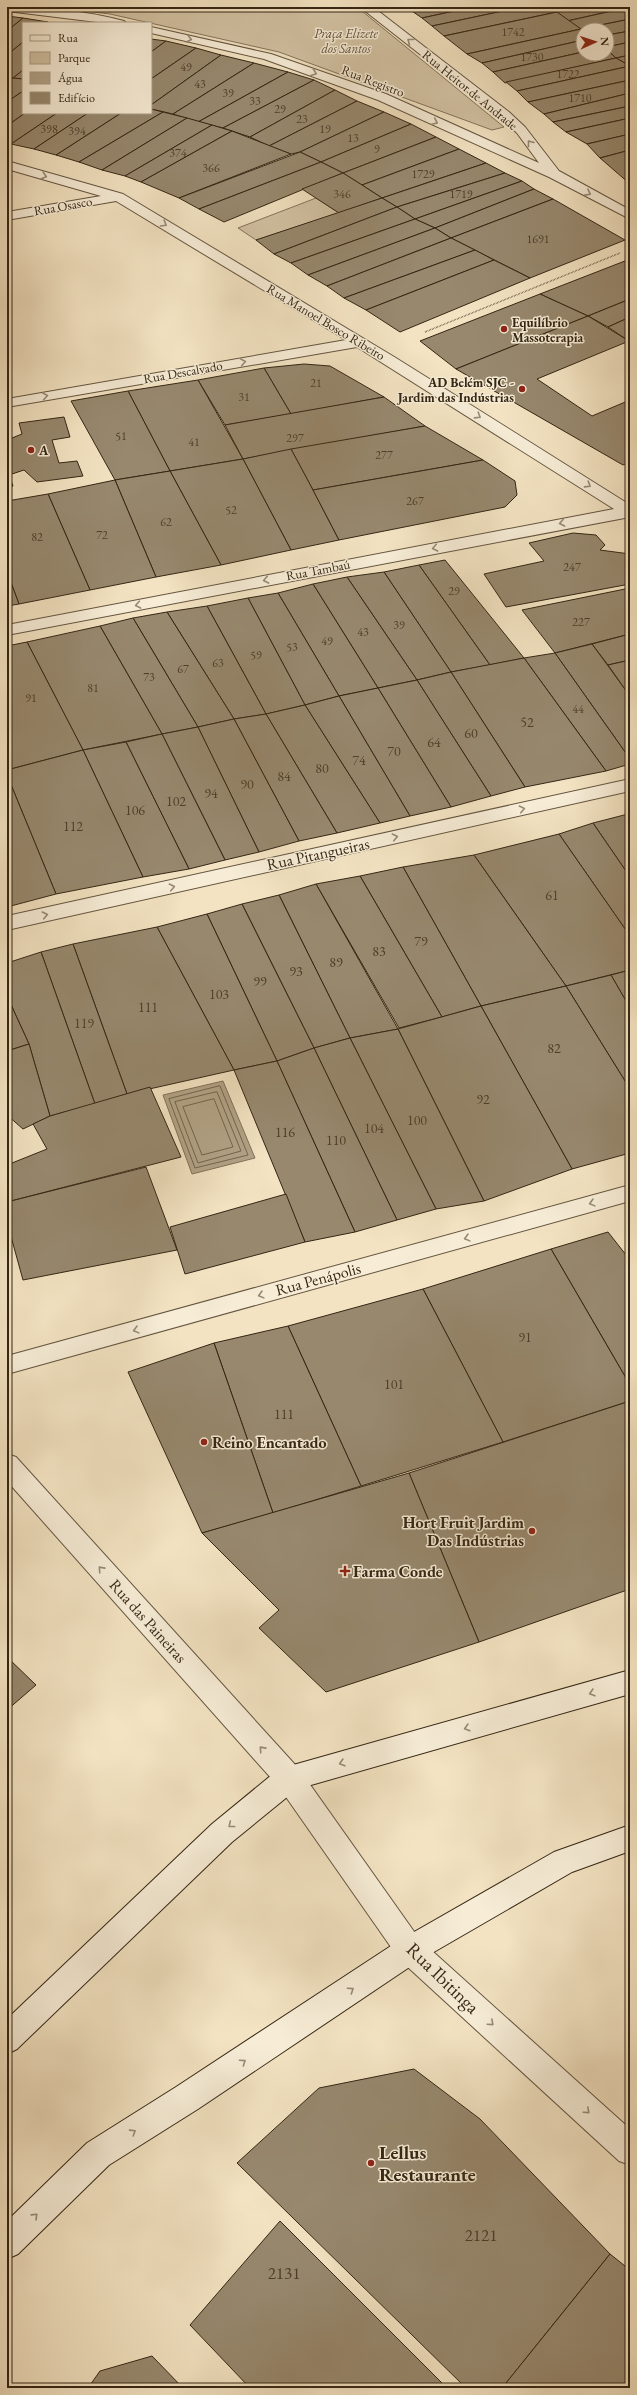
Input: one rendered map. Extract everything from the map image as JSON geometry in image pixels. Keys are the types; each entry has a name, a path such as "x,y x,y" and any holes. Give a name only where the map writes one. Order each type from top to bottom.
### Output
{"street":[{"name":"Rua Heitor de Andrade","path":"366,7 505,115 521,130 554,174 630,216"},
{"path":"7,8 98,18 116,22"},
{"name":"Rua Registro","path":"152,30 267,56 382,98 554,174"},
{"name":"Rua Manoel Bosco Ribeiro","path":"7,165 118,197 376,352 629,511"},
{"name":"Rua Osasco","path":"7,216 118,197"},
{"name":"Rua Descalvado","path":"7,403 359,342"},
{"name":"Rua Tambaú","path":"7,630 629,511"},
{"name":"Rua Pitangueiras","path":"7,923 630,785"},
{"name":"Rua Penápolis","path":"7,1365 630,1193"},
{"name":"Rua das Paineiras","path":"7,1464 288,1778"},
{"path":"7,2039 222,1833 288,1778 630,1682"},
{"name":"Rua Ibitinga","path":"288,1778 410,1950 630,2150"},
{"path":"7,2243 98,2154 187,2098 410,1950 564,1862 630,1838"}],"path":[{"path":"376,352 623,252"}],"green space":[{"name":"Praça Elizete dos Santos","path":"52,7 357,7 504,127 492,130 279,52 152,23 152,22 146,22 110,14"},
{"path":"316,198 339,213 256,240 238,228"}],"water":[{"path":"223,1081 255,1158 192,1174 163,1095"}],"building":[{"path":"417,7 473,7 422,18 409,9"},
{"path":"473,7 522,7 432,26 422,18"},
{"path":"522,7 550,7 557,12 444,36 432,26"},
{"path":"550,7 580,7 557,12"},
{"path":"580,7 630,7 567,21 557,12"},
{"path":"630,7 630,19 615,22 575,22 575,26 567,21"},
{"path":"557,12 575,25 575,30 467,54 444,36"},
{"path":"7,16 23,18 7,31"},
{"path":"23,18 48,22 22,22 22,43 7,55 7,31"},
{"path":"630,19 630,31 615,34 615,22"},
{"path":"575,30 575,42 482,63 467,54"},
{"path":"630,31 630,42 615,45 615,34"},
{"path":"152,39 166,41 152,51"},
{"path":"166,41 196,48 152,78 152,51"},
{"path":"575,42 575,54 493,72 482,63"},
{"path":"630,42 630,55 616,58 615,45"},
{"path":"22,43 22,71 13,78 7,77 7,55"},
{"path":"196,48 221,55 152,104 152,78"},
{"path":"575,54 575,62 598,62 505,83 493,72"},
{"path":"221,55 254,63 173,114 152,109 152,104"},
{"path":"630,55 630,66 616,58"},
{"path":"615,58 630,66 517,91 506,82 598,62 615,62"},
{"path":"254,63 288,72 198,122 173,114"},
{"path":"630,66 630,80 528,102 517,91"},
{"path":"22,71 22,79 13,78"},
{"path":"288,72 314,80 223,128 198,122"},
{"path":"13,78 22,79 22,92 7,102 7,83"},
{"path":"314,80 335,90 250,137 223,128"},
{"path":"630,80 630,93 544,114 528,102"},
{"path":"335,90 357,101 269,146 250,137"},
{"path":"22,92 22,114 24,114 7,126 7,102"},
{"path":"630,93 630,106 553,122 544,114"},
{"path":"357,101 384,112 300,152 291,154 269,146"},
{"path":"630,106 630,118 566,132 553,122"},
{"path":"152,109 163,112 79,162 56,155 119,114 152,114"},
{"path":"163,112 187,118 102,170 79,162"},
{"path":"384,112 411,124 321,162 300,152"},
{"path":"24,114 56,114 11,144 7,143 7,126"},
{"path":"56,114 86,114 34,149 11,144"},
{"path":"86,114 119,114 56,155 34,149"},
{"path":"187,118 212,125 125,176 102,170"},
{"path":"630,118 630,134 587,144 566,132"},
{"path":"411,124 436,137 343,173 321,162"},
{"path":"212,125 232,131 141,182 125,176"},
{"path":"232,131 291,154 179,198 141,182"},
{"path":"630,134 630,150 600,158 587,144"},
{"path":"436,137 459,149 362,185 343,173"},
{"path":"459,149 486,163 382,198 362,185"},
{"path":"630,150 630,184 600,158"},
{"path":"300,152 321,162 199,209 179,198"},
{"path":"321,162 343,173 224,222 199,209"},
{"path":"486,163 505,173 397,207 382,198"},
{"path":"343,173 382,198 339,213 302,189"},
{"path":"505,173 522,181 415,219 397,207"},
{"path":"522,181 534,189 435,228 415,219"},
{"path":"534,189 553,199 451,238 435,228"},
{"path":"382,198 397,207 274,254 256,240"},
{"path":"553,199 625,240 530,278 451,238"},
{"path":"397,207 415,219 291,263 274,254"},
{"path":"415,219 435,228 308,275 291,263"},
{"path":"435,228 451,238 327,286 308,275"},
{"path":"451,238 475,250 344,298 327,286"},
{"path":"475,250 494,260 366,310 344,298"},
{"path":"630,259 630,299 588,316 540,294"},
{"path":"494,260 530,278 400,332 366,310"},
{"name":"Equilíbrio Massoterapia","path":"540,294 588,316 456,369 420,341"},
{"path":"630,299 630,317 608,327 588,316"},
{"name":"AD Belém SJC - Jardim das Indústrias","path":"588,316 629,341 537,379 592,416 630,400 630,462 623,465 456,369"},
{"path":"630,317 629,341 608,327"},
{"path":"304,364 330,366 384,397 291,414 264,368"},
{"path":"264,368 291,414 225,425 198,380"},
{"path":"198,380 243,459 170,471 128,391"},
{"path":"128,391 170,471 115,480 71,401"},
{"path":"384,397 425,426 243,459 225,425"},
{"name":"A","path":"64,417 70,437 52,440 59,463 77,461 83,476 37,482 24,470 9,475 13,486 7,488 7,440 22,434 19,423"},
{"path":"425,426 483,460 313,490 291,449"},
{"path":"291,449 339,540 291,550 243,459"},
{"path":"243,459 291,550 221,565 170,471"},
{"path":"483,460 515,481 517,495 505,507 339,540 313,490"},
{"path":"170,471 221,565 156,577 115,480"},
{"path":"115,480 156,577 90,590 48,494"},
{"path":"48,494 90,590 19,604 7,572 7,501"},
{"path":"573,533 596,535 605,545 600,550 630,554 630,584 506,607 484,574 544,561 529,543"},
{"path":"445,560 524,658 490,665 419,565"},
{"path":"419,565 490,665 451,672 384,572"},
{"path":"7,572 19,604 7,606"},
{"path":"384,572 451,672 417,680 347,577"},
{"path":"347,577 417,680 378,688 313,584"},
{"path":"313,584 378,688 339,696 278,593"},
{"path":"630,588 630,634 555,653 522,610"},
{"path":"278,593 339,696 305,705 248,598"},
{"path":"248,598 305,705 266,714 207,606"},
{"path":"207,606 266,714 234,719 167,612"},
{"path":"167,612 234,719 198,727 133,618"},
{"path":"133,618 198,727 162,734 100,626"},
{"path":"100,626 162,734 83,750 27,642"},
{"path":"630,634 630,660 608,665 592,644"},
{"path":"27,642 83,750 7,770 7,646"},
{"path":"592,644 630,696 630,759 555,653"},
{"path":"555,653 630,759 630,764 606,771 524,658"},
{"path":"524,658 606,771 525,787 451,672"},
{"path":"630,660 630,691 627,692 608,665"},
{"path":"451,672 525,787 491,796 417,680"},
{"path":"417,680 491,796 451,807 378,688"},
{"path":"378,688 451,807 410,816 339,696"},
{"path":"339,696 410,816 380,823 305,705"},
{"path":"305,705 380,823 337,833 266,714"},
{"path":"266,714 337,833 299,841 234,719"},
{"path":"234,719 299,841 259,852 198,727"},
{"path":"198,727 259,852 225,860 162,734"},
{"path":"162,734 225,860 189,869 126,742"},
{"path":"126,742 189,869 143,877 83,750"},
{"path":"83,750 143,877 56,894 7,775 7,770"},
{"path":"7,775 56,894 7,907"},
{"path":"628,814 630,817 630,877 593,823"},
{"path":"593,823 630,877 630,936 559,834"},
{"path":"559,834 630,936 630,970 566,986 474,855"},
{"path":"474,855 566,986 481,1006 403,867"},
{"path":"403,867 481,1006 442,1017 360,876"},
{"path":"360,876 442,1017 399,1028 316,884"},
{"path":"316,884 398,1029 350,1038 279,895"},
{"path":"279,895 350,1038 314,1048 242,904"},
{"path":"242,904 314,1048 277,1061 207,914"},
{"path":"207,914 277,1061 234,1070 157,927"},
{"path":"157,927 234,1070 127,1094 73,944"},
{"path":"73,944 127,1094 95,1104 41,952"},
{"path":"41,952 95,1104 50,1116 29,1044 7,996 7,963"},
{"path":"630,970 630,1008 611,975"},
{"path":"611,975 630,1008 630,1089 566,986"},
{"path":"566,986 630,1089 630,1153 572,1169 481,1006"},
{"path":"7,996 29,1044 7,1051"},
{"path":"481,1006 572,1169 484,1201 398,1029"},
{"path":"398,1029 484,1201 436,1209 350,1038"},
{"path":"350,1038 436,1209 397,1220 314,1048"},
{"path":"29,1044 50,1116 23,1129 7,1115 7,1051"},
{"path":"314,1048 397,1220 355,1232 277,1061"},
{"path":"277,1061 355,1232 305,1242 234,1070"},
{"path":"150,1087 181,1157 7,1202 7,1165 47,1149 33,1124 50,1116"},
{"path":"146,1167 177,1250 23,1280 7,1222 7,1202"},
{"path":"286,1194 305,1242 185,1274 170,1227"},
{"path":"608,1232 630,1260 630,1385 551,1249"},
{"path":"551,1249 630,1385 630,1401 503,1442 423,1289"},
{"path":"423,1289 503,1442 361,1486 288,1326"},
{"path":"288,1326 361,1486 273,1513 214,1343"},
{"name":"Reino Encantado","path":"214,1343 273,1513 202,1533 128,1372"},
{"name":"Hort Fruit Jardim Das Indústrias","path":"630,1401 630,1589 479,1642 409,1473"},
{"name":"Farma Conde","path":"409,1473 479,1642 326,1692 259,1628 279,1610 202,1533"},
{"path":"7,1657 36,1685 7,1710"},
{"path":"414,2069 480,2119 610,2254 502,2388 466,2388 237,2163 319,2088"},
{"path":"280,2221 447,2388 250,2388 190,2325"},
{"path":"610,2254 630,2270 630,2378 624,2388 502,2388"},
{"path":"152,2356 183,2388 88,2388 100,2371"}],"place":[{"name":"Equilíbrio Massoterapia","path":"504,329"},
{"name":"AD Belém SJC - Jardim das Indústrias","path":"522,389"},
{"name":"A","path":"31,450"},
{"name":"Reino Encantado","path":"204,1442"},
{"name":"Hort Fruit Jardim Das Indústrias","path":"532,1531"},
{"name":"Farma Conde","path":"345,1571"},
{"name":"Lellus Restaurante","path":"371,2163"}]}
